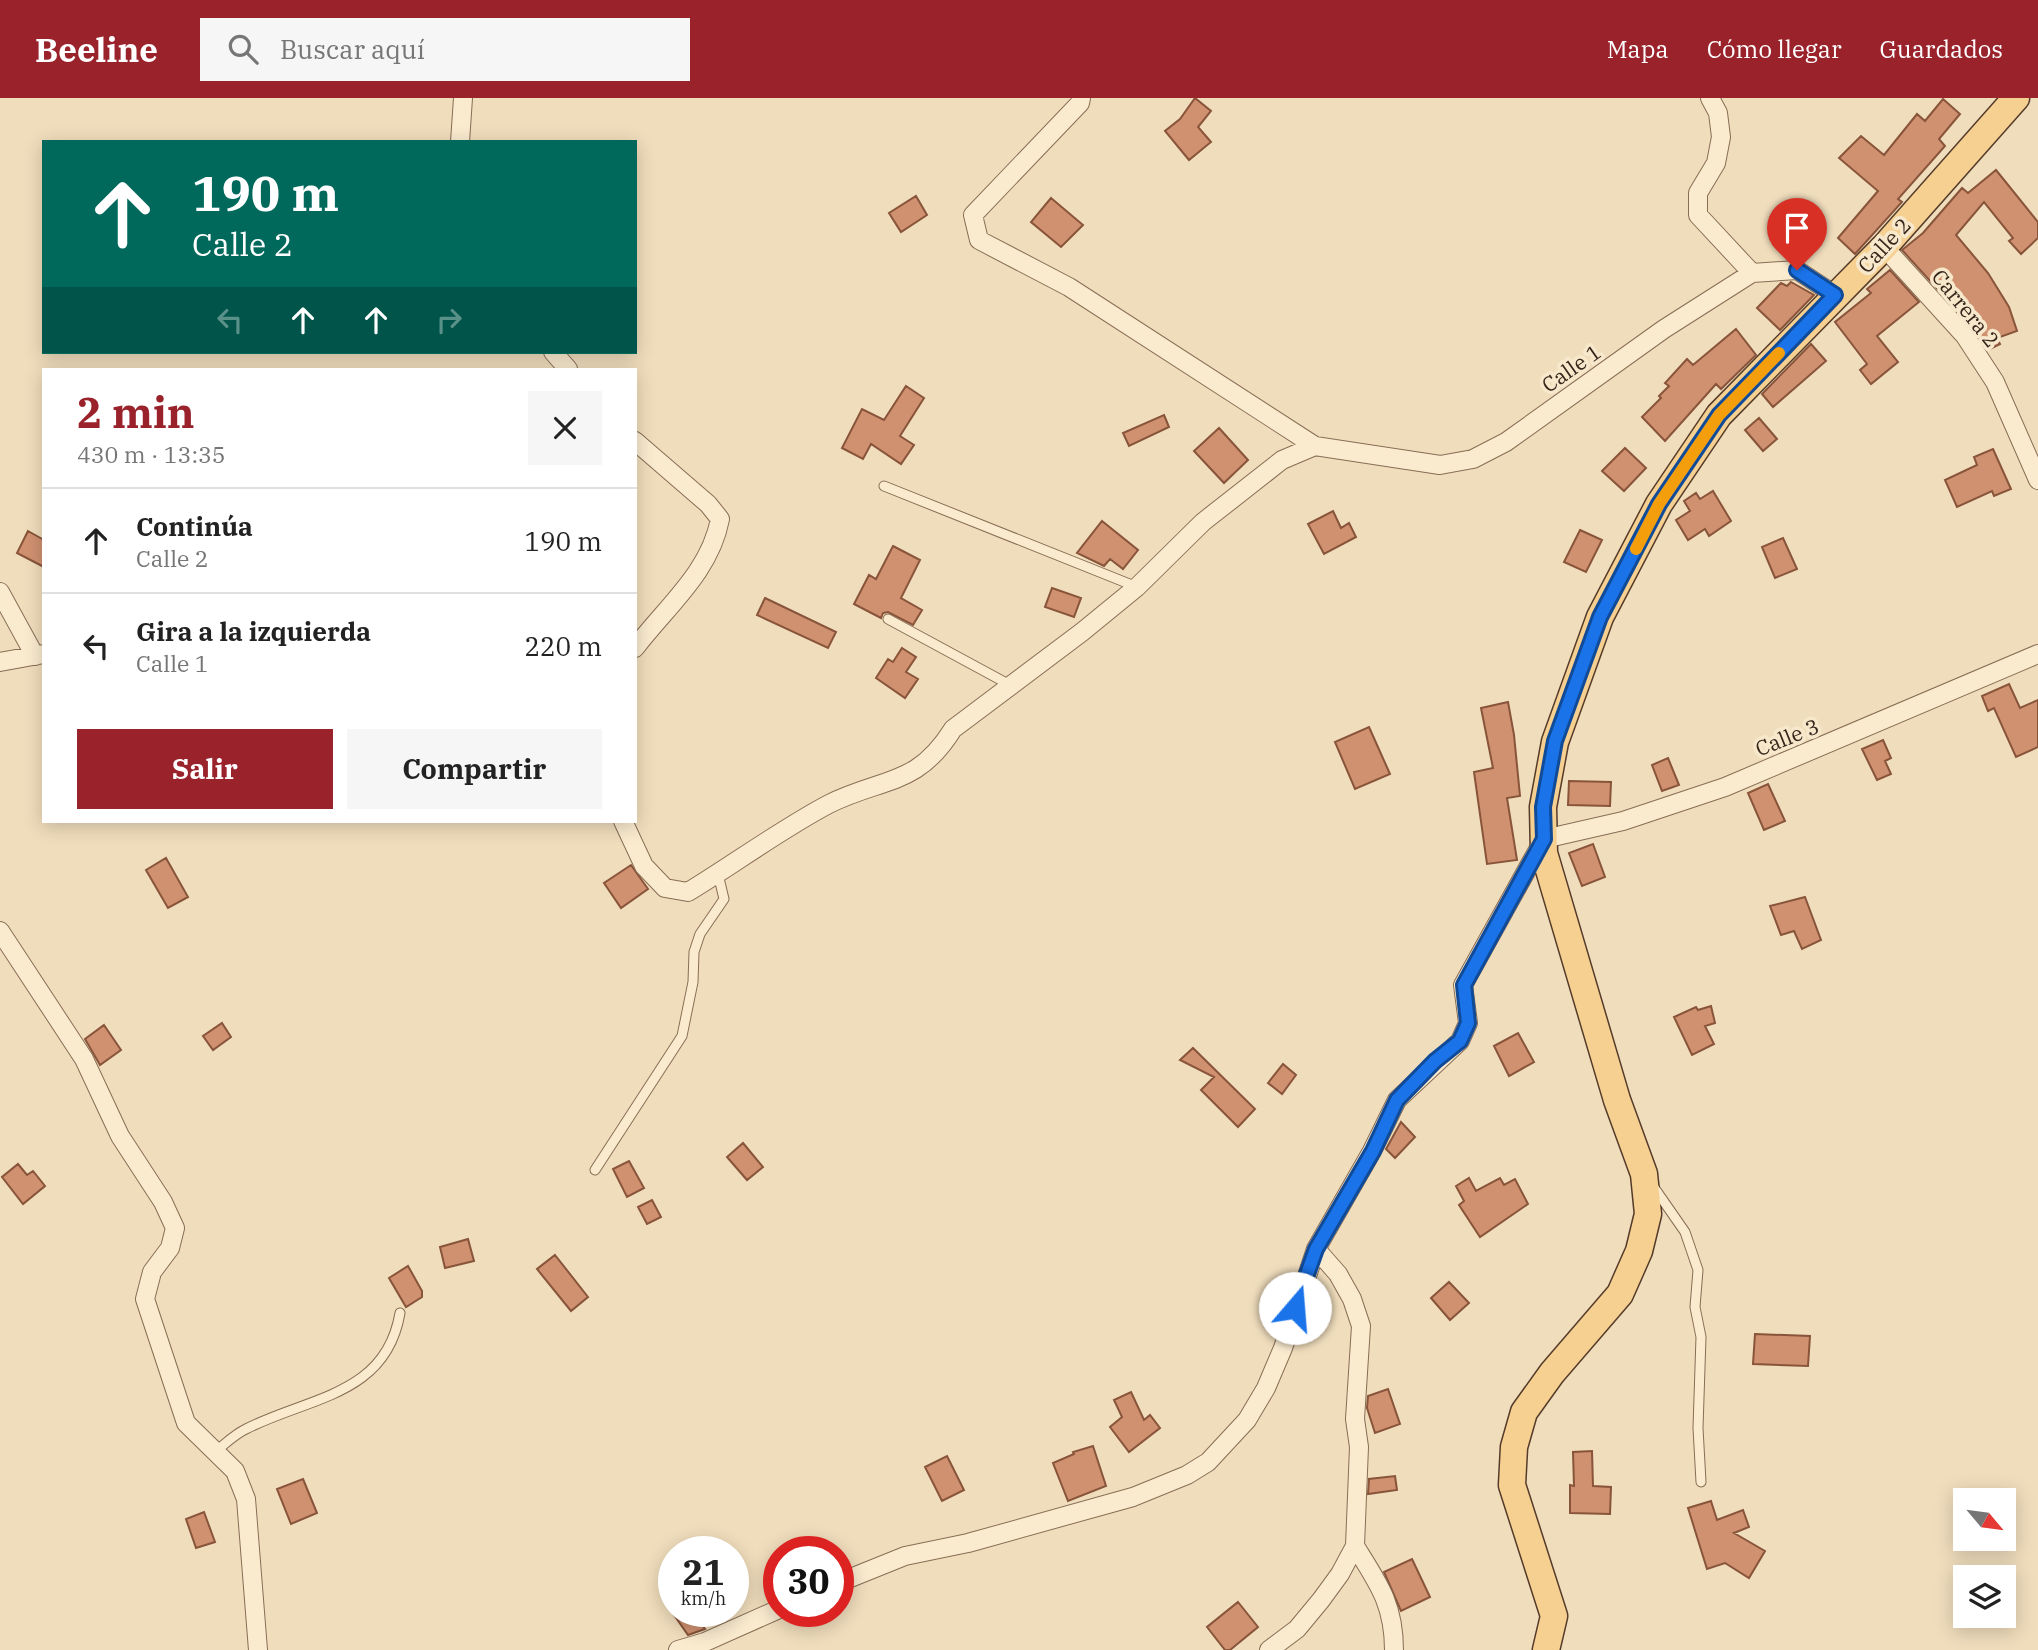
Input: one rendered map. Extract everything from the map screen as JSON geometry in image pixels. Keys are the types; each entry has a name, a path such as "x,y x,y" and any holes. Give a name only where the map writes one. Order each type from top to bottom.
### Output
{"main road":[{"name":"Calle 2","path":"1545,1650 1554,1616 1512,1485 1514,1447 1524,1412 1552,1373 1620,1294 1639,1251 1648,1214 1644,1174 1617,1100 1544,853 1543,807 1555,741 1600,617 1659,504 1719,415 1884,247 2016,98"}],"street":[{"path":"460,140 463,98"},
{"path":"1081,98 1080,103 973,215 979,240 1069,287 1315,446"},
{"path":"1710,98 1718,113 1720,136 1716,163 1698,192 1698,215 1752,273"},
{"name":"Carrera 2","path":"1884,247 1972,347 1995,382 2038,481"},
{"name":"Calle 1","path":"1315,446 1440,465 1473,459 1506,442 1664,330 1752,273 1797,270 1835,295"},
{"path":"555,354 567,368"},
{"path":"637,443 708,504 720,519 715,542 698,573 637,646"},
{"path":"624,823 644,866 665,888 688,892 830,804 880,786 925,765 941,749 953,729 1137,587 1203,522 1282,460 1315,446"},
{"path":"0,592 39,655 0,662"},
{"name":"Calle 3","path":"1544,839 1623,821 1725,787 2038,654"},
{"path":"854,1577 905,1556 968,1543 1133,1497 1186,1475 1208,1462 1247,1420 1266,1388 1283,1348 1316,1249 1373,1151 1397,1100 1435,1061 1460,1041 1468,1023 1464,985 1544,839"},
{"path":"0,931 83,1059 120,1136 163,1202 175,1228 170,1248 152,1272 145,1298 186,1423 235,1471 246,1499 258,1650"},
{"path":"1269,1650 1305,1620 1340,1574 1355,1546 1359,1447 1354,1419 1361,1326 1352,1299 1338,1273 1316,1249"},
{"path":"1355,1546 1386,1596 1394,1624 1394,1650"},
{"path":"677,1650 705,1642 763,1616"}],"lane":[{"path":"884,486 1137,587"},
{"path":"888,619 1010,685"},
{"path":"595,1170 682,1036 693,982 694,952 700,934 724,899 718,874"},
{"path":"1644,1174 1685,1232 1698,1270 1695,1307 1701,1337 1698,1428 1701,1482"},
{"path":"216,1451 244,1429 354,1385 370,1371 387,1348 397,1331 400,1312"}],"building":[{"path":"1195,98 1211,111 1198,127 1211,142 1189,160 1165,131 1180,119"},
{"path":"1943,99 1960,114 1939,139 1945,146 1898,199 1902,202 1855,254 1838,238 1878,191 1839,158 1861,136 1884,155 1917,114 1925,121"},
{"path":"1996,170 2038,222 2038,238 2021,254 2009,241 2013,238 1984,202 1956,235 1988,273 2009,307 2017,331 1997,338 2000,344 1988,350 1973,328 1902,250 1923,233 1962,188 1968,193"},
{"path":"916,196 927,215 901,232 889,213"},
{"path":"1051,198 1083,225 1061,247 1031,222"},
{"path":"1890,270 1919,302 1877,336 1898,362 1871,384 1860,370 1867,364 1835,322 1871,293 1867,289"},
{"path":"1791,282 1814,295 1780,330 1757,308 1781,283 1787,286"},
{"path":"1736,329 1756,355 1721,389 1716,384 1665,441 1642,417 1661,398 1659,396 1669,386 1665,383 1687,359 1693,365"},
{"path":"1811,344 1826,361 1773,407 1762,394"},
{"path":"906,386 924,398 900,436 914,445 901,464 871,444 863,459 842,448 862,409 884,420"},
{"path":"1164,415 1169,427 1129,446 1123,433"},
{"path":"1759,418 1777,439 1763,451 1745,430"},
{"path":"1219,428 1248,460 1224,483 1194,451"},
{"path":"1625,448 1646,468 1624,491 1602,471"},
{"path":"1993,449 2011,489 1994,496 1992,491 1957,507 1945,480 1977,465 1974,457"},
{"path":"1713,491 1731,521 1709,536 1705,529 1688,540 1676,520 1690,511 1684,501 1696,493 1700,499"},
{"path":"1333,511 1341,528 1349,523 1356,537 1324,554 1308,524"},
{"path":"1102,521 1138,550 1123,569 1110,559 1104,566 1077,553"},
{"path":"1580,530 1602,540 1586,572 1564,562"},
{"path":"28,531 42,539 42,566 17,553"},
{"path":"1783,538 1797,569 1775,578 1762,547"},
{"path":"893,546 920,560 901,598 922,610 913,625 888,612 883,613 881,618 854,604 869,575 876,579"},
{"path":"1052,588 1081,598 1074,617 1045,607"},
{"path":"765,598 836,632 828,648 757,615"},
{"path":"902,648 916,657 906,672 918,679 905,698 876,678 888,659 893,662"},
{"path":"2009,684 2020,708 2038,700 2038,747 2016,757 1994,708 1988,711 1982,696"},
{"path":"1508,702 1520,796 1507,798 1517,860 1487,864 1474,772 1493,768 1481,708"},
{"path":"1369,727 1390,774 1355,789 1335,742"},
{"path":"1883,740 1891,758 1885,761 1891,774 1877,780 1862,749"},
{"path":"1668,758 1679,785 1662,791 1652,765"},
{"path":"1569,781 1611,782 1610,806 1568,805"},
{"path":"1768,784 1785,821 1764,830 1748,793"},
{"path":"1593,844 1605,877 1582,886 1569,853"},
{"path":"166,858 188,897 168,908 146,870"},
{"path":"631,865 648,889 621,908 604,883"},
{"path":"1805,897 1821,940 1802,949 1794,931 1781,935 1770,906"},
{"path":"1711,1006 1715,1023 1705,1026 1714,1044 1692,1055 1674,1017 1696,1007 1698,1010"},
{"path":"222,1023 231,1037 213,1050 203,1036"},
{"path":"104,1025 121,1050 100,1065 85,1039"},
{"path":"1518,1033 1534,1062 1509,1076 1494,1046"},
{"path":"1193,1048 1255,1109 1238,1127 1201,1090 1214,1077 1180,1060"},
{"path":"1283,1064 1296,1075 1282,1094 1268,1083"},
{"path":"1401,1122 1415,1137 1395,1158 1386,1149"},
{"path":"743,1143 763,1167 747,1180 727,1157"},
{"path":"629,1161 644,1188 627,1197 613,1169"},
{"path":"18,1164 27,1175 33,1171 45,1186 23,1204 2,1177"},
{"path":"1469,1178 1476,1191 1500,1178 1504,1185 1515,1179 1528,1204 1480,1237 1459,1205 1464,1201 1456,1186"},
{"path":"652,1200 661,1217 647,1224 638,1207"},
{"path":"468,1239 474,1261 445,1268 440,1247"},
{"path":"555,1255 588,1297 571,1311 537,1269"},
{"path":"408,1266 422,1291 422,1297 406,1307 389,1278"},
{"path":"1449,1282 1469,1303 1450,1320 1431,1298"},
{"path":"1755,1334 1810,1336 1808,1366 1753,1364"},
{"path":"1388,1389 1400,1424 1375,1433 1367,1408 1368,1396"},
{"path":"1131,1392 1144,1420 1150,1415 1160,1428 1129,1452 1110,1427 1122,1417 1114,1400"},
{"path":"1093,1446 1106,1486 1068,1501 1053,1463 1074,1454 1073,1452"},
{"path":"1592,1451 1593,1486 1611,1487 1610,1514 1570,1513 1570,1485 1574,1486 1573,1452"},
{"path":"947,1456 964,1490 942,1501 925,1467"},
{"path":"1395,1476 1397,1490 1368,1494 1369,1479"},
{"path":"303,1479 317,1513 291,1524 277,1489"},
{"path":"1711,1501 1717,1520 1743,1510 1749,1527 1734,1533 1765,1551 1749,1578 1725,1563 1707,1569 1688,1508"},
{"path":"204,1512 215,1542 196,1548 186,1519"},
{"path":"1412,1559 1430,1597 1401,1611 1384,1572"},
{"path":"1238,1602 1258,1627 1230,1650 1225,1650 1207,1627"},
{"path":"682,1627 705,1629 688,1635"}],"slow traffic":[{"path":"1636,549 1659,504 1719,415 1779,353"}],"route":[{"path":"1295,1308 1316,1249 1373,1151 1397,1100 1435,1061 1460,1041 1468,1023 1464,985 1544,839 1543,807 1555,741 1600,617 1659,504 1719,415 1835,295 1797,270"}]}
